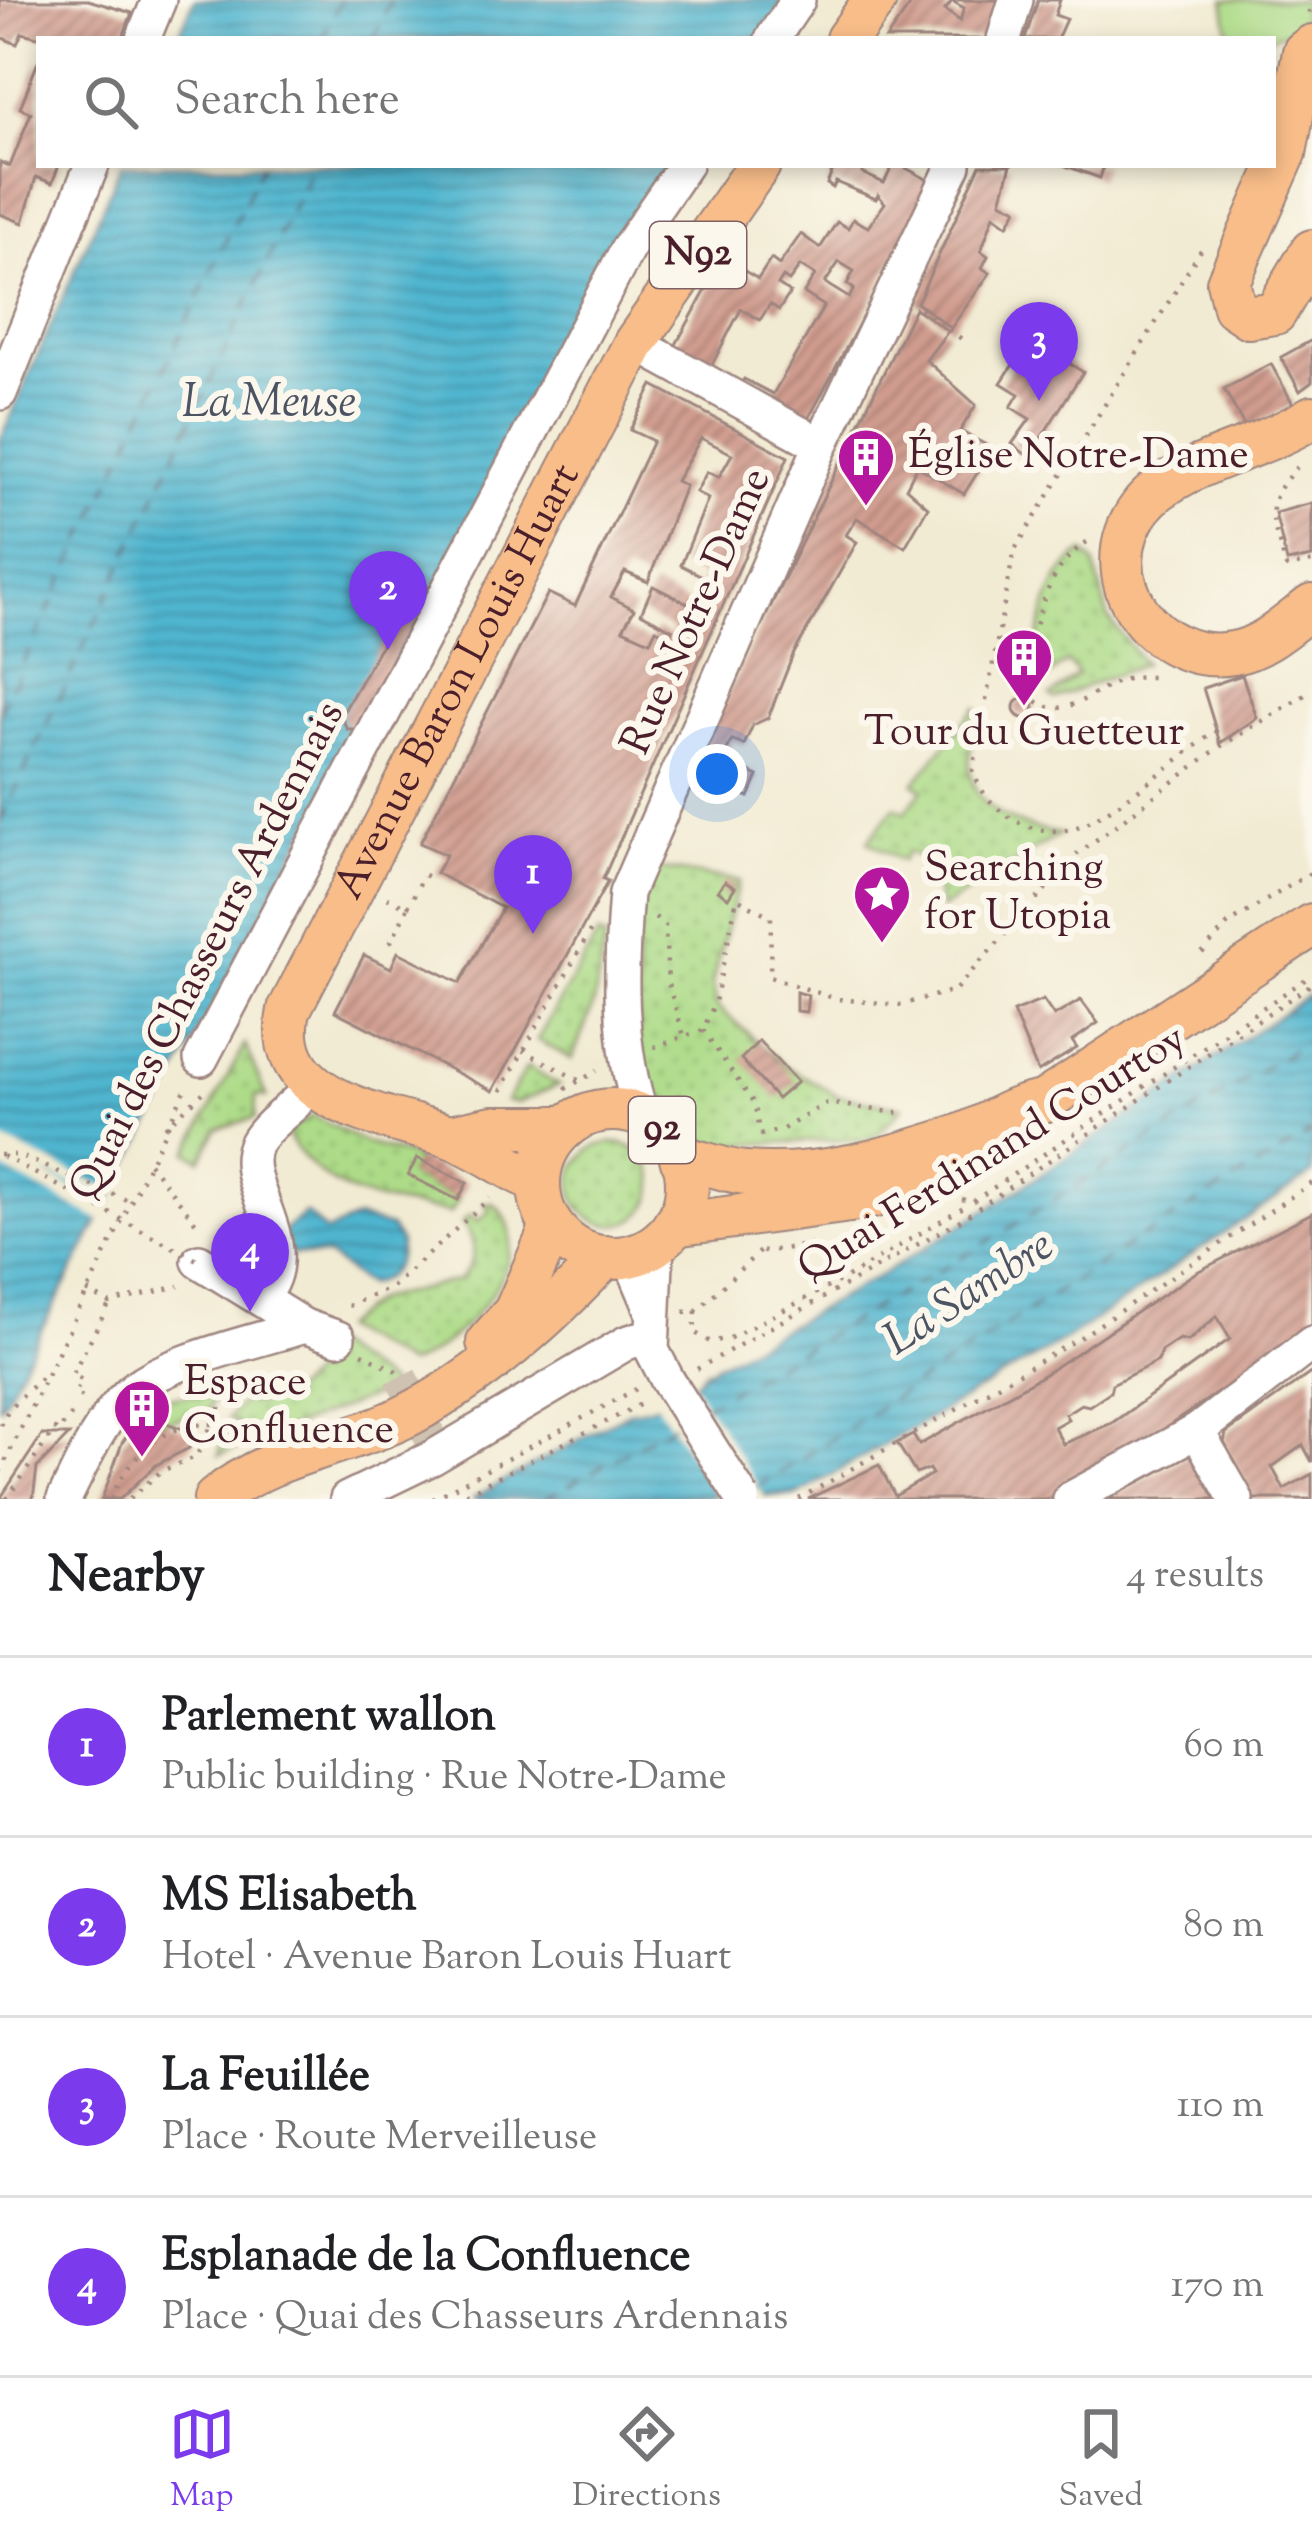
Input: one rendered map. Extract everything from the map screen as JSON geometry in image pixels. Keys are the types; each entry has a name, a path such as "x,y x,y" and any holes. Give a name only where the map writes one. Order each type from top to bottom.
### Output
{"main road":[{"path":"849,36 875,0"},
{"path":"1312,46 1304,52 1285,153 1228,281 1234,307 1258,318 1275,313 1312,251"},
{"name":"Avenue Baron Louis Huart","path":"519,1186 451,1136 354,1107 305,1081 287,1043 289,1010 634,344 757,168"},
{"path":"1312,417 1276,440 1161,488 1133,519 1122,564 1138,616 1184,651 1243,651 1312,606"},
{"path":"681,1158 738,1172 792,1175 897,1156 976,1130 1024,1105 1042,1102 1312,925"},
{"path":"519,1186 576,1248 641,1245 760,1226 914,1184 1035,1117 1042,1102"},
{"name":"92","path":"519,1186 566,1127 602,1111 642,1117 669,1137 681,1158 686,1196 641,1245"},
{"name":"Avenue Baron Louis Huart","path":"451,1136 493,1127 566,1127"},
{"path":"470,1374 482,1350 515,1312 552,1227"},
{"path":"215,1499 271,1463 409,1414 500,1356 641,1245"}],"street":[{"path":"774,36 798,0"},
{"path":"1005,36 1016,0"},
{"path":"143,36 149,2"},
{"path":"0,393 91,168"},
{"name":"Quai des Chasseurs Ardennais","path":"208,1070 628,248 683,168"},
{"name":"Rue Notre-Dame","path":"642,1117 633,1090 620,970 626,892 820,445 953,168"},
{"path":"634,344 820,445"},
{"path":"262,1296 273,1283 275,1254 271,1214 250,1163 257,1141 296,1102"},
{"path":"641,1245 658,1320 652,1350 665,1383 743,1499"},
{"path":"198,1260 304,1326 338,1338"},
{"path":"347,1499 465,1438 658,1320"},
{"path":"64,1499 112,1410 132,1388 304,1326"},
{"path":"1070,1499 1197,1431 1312,1343"},
{"path":"1197,1431 1236,1499"}],"path":[{"path":"916,305 963,340"},
{"path":"1270,506 1286,567 1312,562"},
{"path":"1096,530 1076,548 1039,612 1028,693 1039,706 1055,711 1126,679 1173,676"},
{"path":"639,1053 703,1030 715,1002 737,898 771,916 770,977 801,990 899,1006 956,990 1076,855 1221,748 1312,691"},
{"path":"1205,995 1200,956 1211,937 1312,872"},
{"path":"400,947 391,942 424,875 434,879"},
{"path":"626,892 665,926 668,982 684,1036"},
{"path":"394,901 408,908"},
{"path":"491,1110 597,918"},
{"name":"Quai Ferdinand Courtoy","path":"665,1383 959,1221 1312,984"},
{"path":"703,1030 755,1105 760,1135 783,1129 827,1103 922,1113"},
{"path":"524,1050 580,1081"},
{"name":"Quai des Chasseurs Ardennais","path":"0,1472 28,1423 46,1373 165,1127 208,1070"},
{"path":"165,1127 208,1070"},
{"path":"1,1156 18,1155 131,1201"},
{"path":"1,1156 198,1260"},
{"path":"149,1162 198,1260"},
{"path":"799,1499 1078,1339 1312,1183"},
{"path":"304,1326 392,1287 519,1186"},
{"path":"696,1311 694,1332 710,1342 730,1338 870,1264 972,1202"},
{"path":"658,1320 696,1311 762,1252 760,1226"},
{"path":"7,1499 55,1429 58,1432 69,1413 74,1415 83,1398 75,1393 82,1380 72,1374 110,1304 198,1260"},
{"path":"87,1292 110,1304"},
{"path":"338,1338 401,1376"},
{"path":"130,1499 161,1471 196,1457 227,1391 219,1355"},
{"path":"0,1425 10,1407 46,1373"},
{"path":"433,1499 665,1383"},
{"path":"455,1499 665,1383"},
{"path":"111,1499 134,1458 161,1436 191,1423 214,1424"}],"green space":[{"path":"1224,0 1303,0 1303,24 1274,36 1230,36"},
{"path":"1084,552 1094,563 1108,617 1144,664 1054,699 1050,696 1078,674 1067,662 1040,682 1033,675 1037,642 1053,590 1071,562"},
{"path":"976,707 970,753 975,788 996,812 1060,834 941,909 932,878 919,868 923,859 907,852 902,861 868,841 895,807 905,812 923,789 914,783"},
{"path":"655,868 739,881 712,983 718,1008 786,1066 837,1095 903,1107 873,1139 716,1145 700,1139 647,1081 639,1053 636,908"},
{"path":"598,935 605,938 594,1003 572,1059 537,1040"},
{"path":"245,1044 266,1097 256,1096 255,1118 217,1129 201,1160 188,1152"},
{"path":"527,1067 558,1085 517,1103 506,1101"},
{"path":"313,1116 366,1143 417,1158 409,1175 458,1200 450,1213 376,1200 337,1185 302,1155 285,1132"},
{"path":"613,1143 642,1155 654,1184 642,1213 613,1225 584,1213 572,1184 584,1155"},
{"path":"493,1203 508,1223 510,1247 503,1272 489,1297 449,1340 407,1365 340,1328 376,1300 459,1280 474,1251 462,1222 471,1215 477,1222 490,1211 485,1204"},
{"path":"331,1345 395,1388 219,1455 222,1436 232,1438 237,1423 228,1419 242,1402 272,1400 296,1389"},
{"path":"170,1397 214,1399 208,1411 164,1422 142,1414"}],"water":[{"path":"194,0 789,0 765,36 178,36"},
{"name":"La Meuse","path":"120,168 675,168 532,405 0,1408 0,441"},
{"name":"La Sambre","path":"1312,993 1312,1174 1070,1337 797,1495 472,1499 631,1411 671,1398 704,1372 886,1272"},
{"path":"306,1213 326,1232 358,1218 390,1227 400,1243 392,1271 366,1285 328,1256 286,1254 275,1238"}],"pier":[{"path":"0,1138 115,1192 111,1200 40,1171 113,1209 105,1223 0,1168"},
{"path":"691,1380 766,1499 719,1499 654,1400"}],"building":[{"path":"0,0 88,0 132,13 123,36 22,33 17,44 0,37"},
{"path":"914,0 999,0 987,36 888,36","holes":["952,1 964,8 960,21 945,10"]},
{"path":"1038,0 1060,0 1055,15 1066,19 1058,36 1026,36"},
{"path":"36,67 36,168 58,168 52,183 36,177 23,223 0,214 0,162 10,166 31,113 20,108"},
{"path":"834,168 864,168 862,173 884,183 892,168 906,168 934,183 803,429 735,394 744,379 773,394 824,306 804,293 815,275 800,266 789,281 783,277 778,285 790,293 779,310 770,304 760,320 741,309 705,378 668,359 717,270 727,277 738,267 758,279 771,259 779,265 801,234 820,248 837,222 848,228 853,219 868,227 885,203 878,195 876,199 836,182 833,188 827,184","holes":["839,262 854,271 847,284 854,289 849,298 825,283"]},
{"path":"979,168 1010,168 1001,201 1017,209 1008,225 994,215 981,251 988,256 982,268 990,273 951,328 917,303"},
{"path":"1072,168 1103,168 1100,178"},
{"path":"915,308 948,331 926,360 976,405 960,431 988,446 978,459 984,462 964,494 917,466 906,488 928,507 905,547 857,518 846,535 857,542 793,655 768,718 753,725 744,745 732,740 722,759 758,776 749,797 690,773"},
{"path":"1312,340 1312,382 1300,391 1281,357"},
{"path":"1033,341 1083,372 1029,457 1012,444 1030,419 1011,407 1019,394 1001,383"},
{"path":"1271,364 1293,404 1246,429 1224,389"},
{"path":"653,385 788,457 603,879 608,881 493,1091 335,1011 364,955 391,968 398,952 460,983 502,908 436,873 446,855 420,843 548,593 575,606 653,441 630,430","holes":["701,438 732,454 719,477 707,472 696,492 708,499 681,565 704,577 691,605 653,586 641,613 673,630 670,636 656,629 650,641 623,629 634,609 611,597 625,572 648,582 685,486 676,481"]},
{"path":"1312,503 1312,557 1287,562 1275,513"},
{"path":"416,583 427,585 429,596 356,729 347,729 341,716"},
{"path":"1242,675 1257,718 1220,743 1203,688"},
{"name":"Tour du Guetteur","path":"1024,698 1034,708 1024,718 1014,708"},
{"path":"725,881 735,887 728,898 718,890"},
{"path":"796,992 808,995 806,1012 796,1011"},
{"path":"1043,1000 1054,1016 1081,1000 1098,1023 1072,1041 1077,1048 1038,1072 1013,1012"},
{"path":"759,1041 797,1082 777,1099 741,1059"},
{"path":"417,1158 467,1183 458,1200 408,1175"},
{"path":"1312,1213 1312,1328 1097,1475 1048,1499 808,1499 879,1465 895,1496 932,1474 929,1469 916,1474 897,1443 913,1435 919,1445 1045,1374 1195,1273","holes":["1217,1316 1230,1339 1112,1423 1063,1444 1054,1427 1068,1419 1065,1414 1081,1404 1089,1406 1110,1392 1112,1384 1158,1361 1161,1351 1179,1339 1188,1341"]},
{"path":"1312,1372 1312,1462 1303,1445 1272,1467 1284,1489 1312,1474 1312,1499 1254,1499 1224,1443 1226,1433"},
{"name":"Espace Confluence","path":"142,1414 197,1434 189,1448 156,1465 120,1499 102,1499 122,1443"},
{"name":"Espace Confluence","path":"42,1435 69,1435 37,1468 33,1499 0,1499"},
{"path":"1191,1454 1200,1456 1222,1499 1108,1499"}],"ferry route":[{"path":"323,36 341,0"},
{"path":"374,36 391,0"},
{"path":"0,712 261,168"},
{"path":"0,822 312,168"},
{"path":"703,1407 973,1251 1312,1038"},
{"path":"756,1488 1135,1241 1312,1133"},
{"path":"545,1499 674,1424"}],"tunnel":[{"path":"401,1376 433,1443"}],"place":[{"name":"La Feuillée","path":"1039,401"},
{"name":"Église Notre-Dame","path":"866,508"},
{"name":"MS Elisabeth","path":"388,650"},
{"name":"Tour du Guetteur","path":"1024,708"},
{"name":"Parlement wallon","path":"533,934"},
{"name":"Searching for Utopia","path":"882,945"},
{"name":"Esplanade de la Confluence","path":"250,1312"},
{"name":"Espace Confluence","path":"142,1459"}]}
